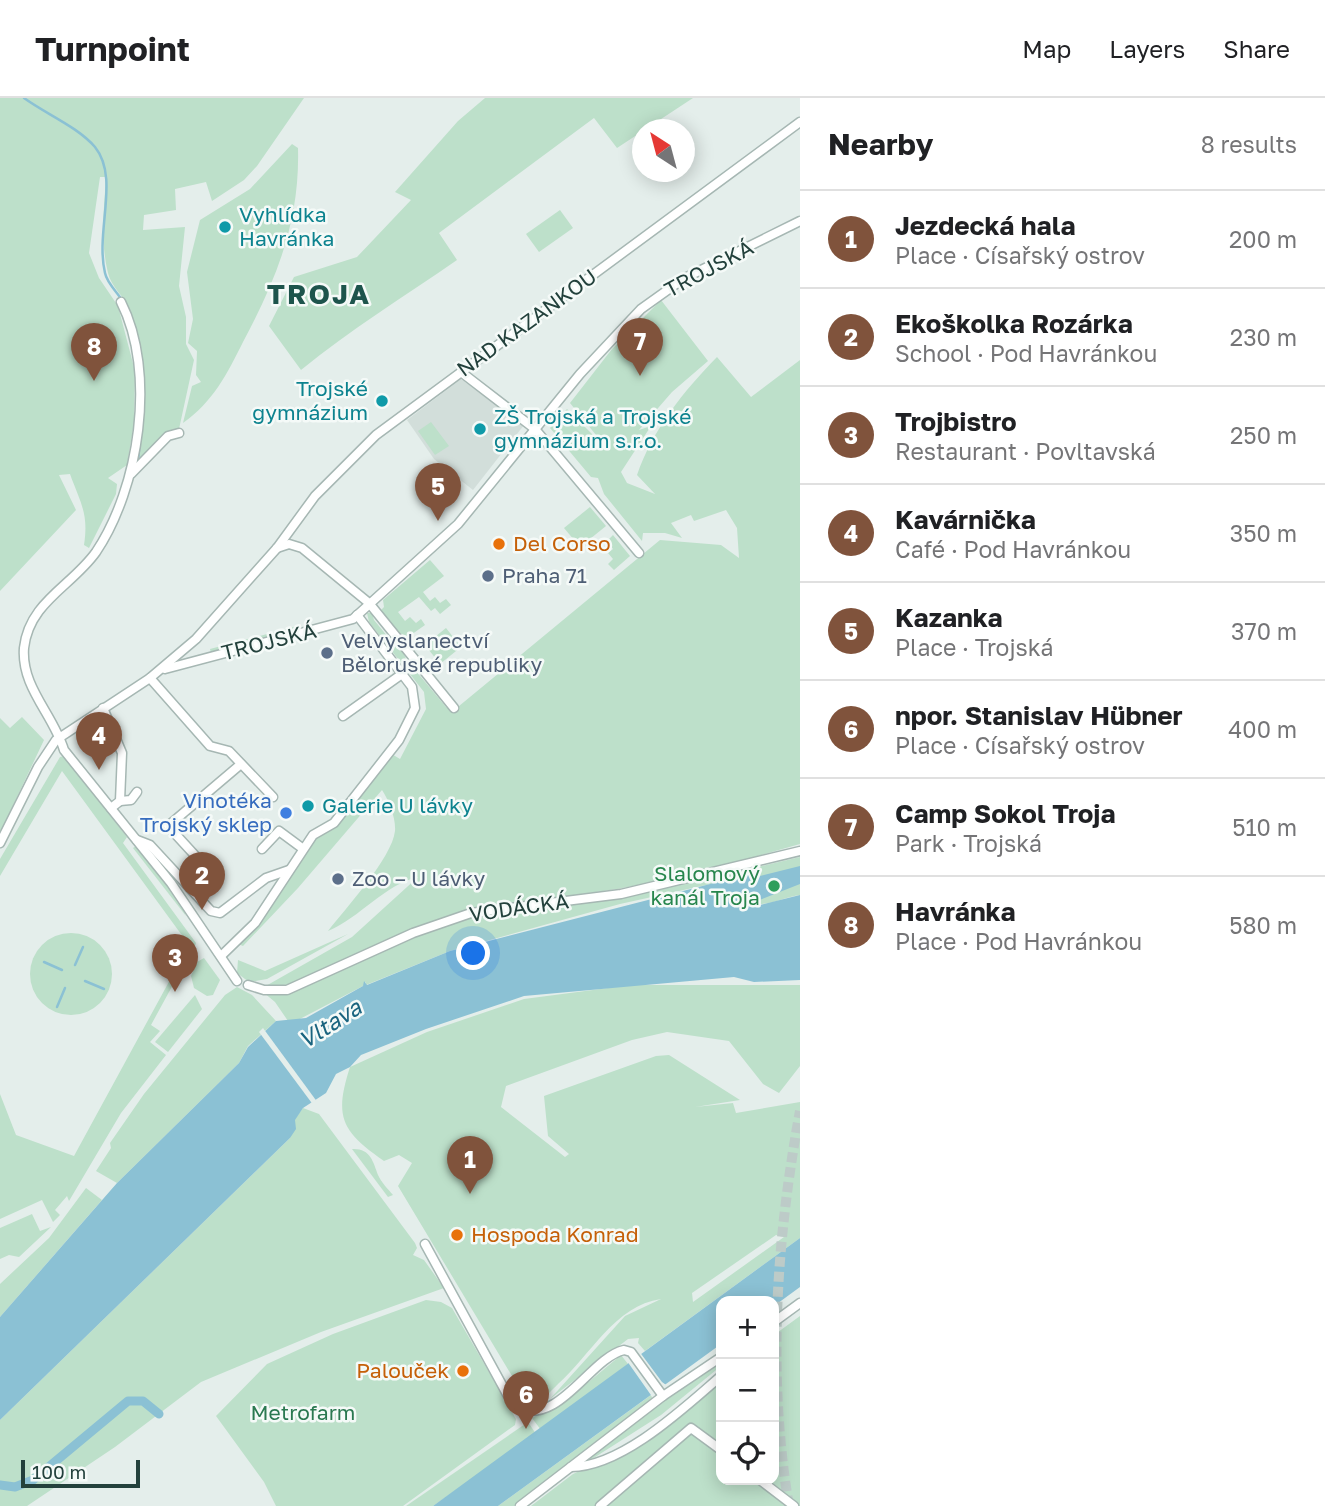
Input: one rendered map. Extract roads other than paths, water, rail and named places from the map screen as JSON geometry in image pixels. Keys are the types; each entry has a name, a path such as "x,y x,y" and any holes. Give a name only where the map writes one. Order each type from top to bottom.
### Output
{"street":[{"name":"NAD KAZANKOU","path":"277,548 315,496 376,435 800,122"},
{"name":"TROJSKÁ","path":"158,671 335,625 357,615 458,524 613,338 660,294 800,221"},
{"path":"121,302 137,356 140,414 131,474 116,514 96,552 78,575 49,597 26,637 24,667 29,683 60,736 64,750 171,883 237,981"},
{"path":"461,372 535,429 639,553"},
{"path":"131,474 168,436 179,433"},
{"path":"277,548 289,544 302,548 369,603 454,708"},
{"name":"TROJSKÁ","path":"0,843 38,767 60,736 150,678 196,639 277,548"},
{"path":"221,956 255,923 302,848 313,835 334,823 410,723 416,697 357,615"},
{"name":"TROJSKÁ","path":"196,639 194,651 202,659"},
{"path":"343,716 402,674"},
{"path":"150,678 210,746 229,751 273,797"},
{"path":"103,708 122,753 120,801"},
{"path":"201,862 168,826 241,764"},
{"path":"111,808 120,801 131,800 137,792"},
{"path":"262,849 279,831 302,848"},
{"path":"135,838 150,845 211,911 220,913 266,878 289,870"},
{"name":"VODÁCKÁ","path":"248,985 264,990 287,990 413,933 471,913 621,894 800,851"},
{"path":"425,1244 507,1394 520,1409 533,1410 551,1404 570,1392 616,1353 631,1352 662,1395"},
{"path":"779,1318 800,1303"},
{"path":"520,1506 662,1395 718,1359"},
{"path":"571,1466 607,1457 640,1440 716,1380"},
{"path":"600,1506 691,1428 716,1446"},
{"path":"767,1485 794,1506"}],"water":[{"name":"Vltava","path":"800,866 800,884 752,903 760,905 800,895 800,980 754,982 734,977 524,996 426,1029 361,1055 350,1067 336,1074 326,1093 303,1108 295,1120 296,1129 290,1138 0,1420 0,1317 117,1183 239,1063 248,1047 276,1021 306,1018 363,986 364,981 367,985 450,951 749,874 756,877"},
{"path":"800,1238 800,1287 779,1302 779,1296 721,1296"},
{"path":"716,1299 716,1348 498,1506 433,1506"}],"waterway":[{"path":"24,98 80,133 95,147 102,160 107,189 103,240 105,273 122,300"},
{"path":"138,461 143,406"},
{"path":"75,965 83,947"},
{"path":"44,962 62,970"},
{"path":"85,981 104,989"},
{"path":"57,1007 65,988"},
{"path":"0,1485 15,1487 33,1480 128,1401 143,1401 159,1414"}],"tunnel":[{"path":"789,1506 778,1408 777,1308 785,1209 800,1111"}],"place":[{"name":"Vyhlídka Havránka","path":"225,227"},
{"name":"Camp Sokol Troja","path":"640,376"},
{"name":"Havránka","path":"94,381"},
{"name":"Trojské gymnázium","path":"382,401"},
{"name":"ZŠ Trojská a Trojské gymnázium s.r.o.","path":"480,429"},
{"name":"Kazanka","path":"438,521"},
{"name":"Del Corso","path":"499,544"},
{"name":"Praha 71","path":"488,576"},
{"name":"Velvyslanectví Běloruské republiky","path":"327,653"},
{"name":"Kavárnička","path":"99,770"},
{"name":"Galerie U lávky","path":"308,806"},
{"name":"Vinotéka Trojský sklep","path":"286,813"},
{"name":"Zoo – U lávky","path":"338,879"},
{"name":"Slalomový kanál Troja","path":"774,886"},
{"name":"Ekoškolka Rozárka","path":"202,910"},
{"name":"Trojbistro","path":"175,992"},
{"name":"Jezdecká hala","path":"470,1194"},
{"name":"Hospoda Konrad","path":"457,1235"},
{"name":"Palouček","path":"463,1371"},
{"name":"npor. Stanislav Hübner","path":"526,1429"}],"district":[{"name":"TROJA","path":"319,294"}],"park label":[{"name":"Metrofarm","path":"303,1413"}]}
